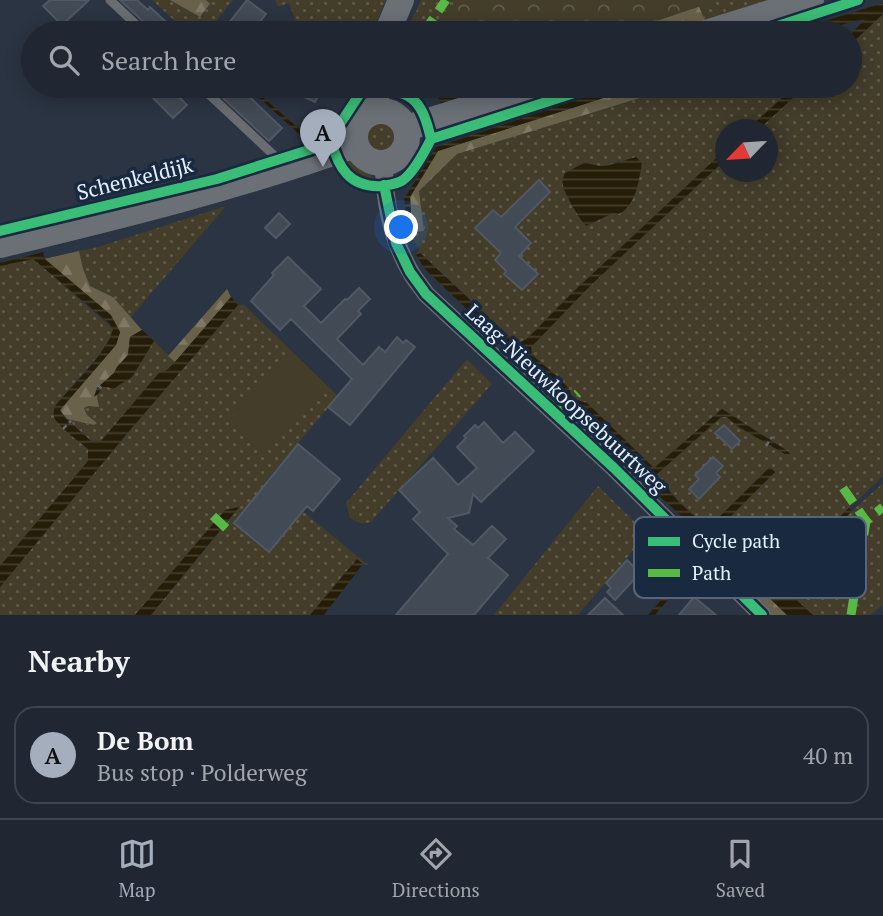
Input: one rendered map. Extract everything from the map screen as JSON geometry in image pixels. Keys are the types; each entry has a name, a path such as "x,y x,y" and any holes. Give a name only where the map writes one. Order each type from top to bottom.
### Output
{"street":[{"path":"392,21 401,0"},
{"path":"744,21 811,0"},
{"path":"376,98 400,118 407,128 408,140 404,152 392,162 373,163 361,155 355,145 356,128 376,98"},
{"path":"407,128 501,98"},
{"name":"Schenkeldijk","path":"0,245 219,190 355,145"},
{"name":"Laag-Nieuwkoopsebuurtweg","path":"384,164 384,186 397,243 410,272 426,293 663,517"},
{"name":"Laag-Nieuwkoopsebuurtweg","path":"745,598 762,615"}],"lane":[{"path":"110,0 132,21"},
{"path":"213,98 278,159 282,170"}],"path":[{"path":"98,385 103,390"},
{"path":"63,429 71,421"},
{"path":"766,446 772,438"}],"green space":[{"path":"152,0 170,0 200,17 210,5 206,0 233,0 216,21 175,21"},
{"path":"170,0 206,0 210,4 200,17"},
{"path":"275,0 386,0 377,21 295,21 289,3 278,7"},
{"path":"421,0 676,0 609,21 410,21"},
{"path":"456,0 719,0 657,21 448,21"},
{"path":"696,0 785,0 719,21 705,21"},
{"path":"696,0 705,21 616,21"},
{"path":"883,14 883,476 840,517 729,517 775,472 770,467 719,517 696,517 656,475 721,417 727,417 737,426 785,454 789,452 722,409 654,468 587,403 571,395 558,377 532,355 531,347 593,283 715,169 715,182 778,182 778,119 770,119 793,98 862,98 862,34"},
{"path":"604,98 640,98 457,154 419,191 424,231 408,233 412,228 410,197 438,151"},
{"path":"640,98 782,98 759,119 715,119 715,159 571,294 527,339 517,344 421,253 416,255 419,248 408,233 424,231 419,191 457,154","holes":["620,160 581,221 564,190 601,166"]},
{"path":"381,120 394,125 399,138 394,151 381,156 368,151 363,138 368,125"},
{"path":"342,158 360,166 375,180 367,181 353,175"},
{"path":"226,206 130,318 113,297 90,286 79,251"},
{"path":"79,251 90,286 113,297 142,330 130,337 128,355 114,373 97,388 95,396 98,394 99,407 84,408 87,415 97,423 94,425 67,419 60,410 116,345 120,332 110,315 44,259"},
{"path":"33,258 113,329 112,336 98,356 55,406 55,419 89,449 88,461 0,566 0,266"},
{"path":"227,289 231,297 175,362 168,356"},
{"path":"238,305 244,305 338,396 266,481 368,565 356,560 310,615 151,615 239,508 225,510 135,615 0,615 0,587"},
{"path":"154,341 175,362 159,373 101,441 91,441 67,419 93,425 96,422 87,415 84,408 97,397 103,387 132,377"},
{"path":"289,354 324,386 263,453 228,422"},
{"path":"467,359 492,384 371,522 362,524 350,518 346,503"},
{"path":"883,483 883,605 870,615 813,615 794,598 866,598 866,517 846,517"},
{"path":"598,486 634,521 634,549 578,615 494,615"},
{"path":"753,598 770,598 787,615 771,615"}],"shaded area":[{"path":"883,3 883,14 862,34 862,22 865,19 825,21"},
{"path":"259,98 264,98 303,132 300,135"},
{"path":"438,98 460,98 441,104"},
{"path":"583,98 604,98 438,151 410,197 412,228 407,229 404,199 436,147"},
{"path":"782,98 793,98 770,119 759,119"},
{"path":"636,157 642,163 640,177 629,205 619,214 613,213 586,226 564,189 565,173 584,163 605,166"},
{"path":"715,159 715,169 593,283 531,347 532,355 558,377 570,390 571,395 587,403 654,468 722,409 790,454 785,454 737,426 727,417 721,417 656,475 696,517 682,517 425,269 416,255 420,253 517,344 527,339 571,294"},
{"path":"43,252 45,259 111,315 120,332 116,345 60,410 63,416 91,441 101,441 159,373 175,362 231,297 238,305 0,587 0,566 88,461 88,449 60,425 54,417 54,410 97,358 113,329 33,259 0,266 0,263"},
{"path":"142,330 154,341 132,377 113,389 103,387 94,397 97,388 114,373 128,355 130,337"},
{"path":"770,467 775,472 730,517 719,517"},
{"path":"239,507 151,615 135,615 225,510"},
{"path":"849,508 852,511 846,517 840,517"},
{"path":"357,559 363,564 324,615 310,615"},
{"path":"662,598 670,598 655,615 648,615"},
{"path":"770,598 794,598 813,615 787,615"}],"building":[{"path":"50,0 89,0 66,21 58,21 43,6"},
{"path":"120,0 137,0 148,10 150,7 165,21 142,21"},
{"path":"247,0 266,14 260,21 230,21"},
{"path":"153,98 180,98 187,105 173,118"},
{"path":"223,98 251,98 282,128 269,141"},
{"path":"539,180 550,192 515,227 531,243 519,256 538,274 522,290 504,274 506,271 495,260 501,253 475,228 493,210 501,217"},
{"path":"279,213 290,224 276,238 265,228"},
{"path":"288,257 321,289 304,306 321,323 359,288 370,299 358,311 361,314 337,339 363,365 379,347 385,352 397,337 403,343 406,340 415,347 350,425 328,407 352,379 291,319 280,330 251,301"},
{"path":"484,422 503,443 515,432 534,451 481,502 473,494 469,513 448,518 457,526 454,529 473,545 492,526 506,539 488,558 508,575 474,615 396,615 448,554 413,519 420,512 399,490 433,458 458,485 477,468 457,447 475,425 478,428"},
{"path":"724,425 740,441 732,449 715,433"},
{"path":"298,444 340,479 313,511 307,506 269,552 234,523"},
{"path":"713,457 723,466 716,473 720,477 699,499 689,489 699,479 695,475"},
{"path":"627,560 634,567 634,579 615,600 607,592 611,588 606,583"},
{"path":"605,598 623,615 588,615"},
{"path":"695,598 716,615 679,615"}],"marked path":[{"path":"431,21 446,0"},
{"path":"557,413 578,393"},
{"path":"843,488 863,517"},
{"path":"866,521 883,507"},
{"path":"213,516 227,529"},
{"path":"851,615 854,598"}],"cycle path":[{"path":"793,21 858,0"},
{"path":"357,98 331,140 337,159 347,174 362,184 382,186 403,180 419,161 431,139 424,116 411,98"},
{"path":"431,139 559,98"},
{"path":"0,231 217,179 312,149 331,140"},
{"path":"384,185 396,243 410,272 426,294 663,517"},
{"path":"745,598 762,615"}],"place":[{"name":"De Bom","path":"323,167"}]}
